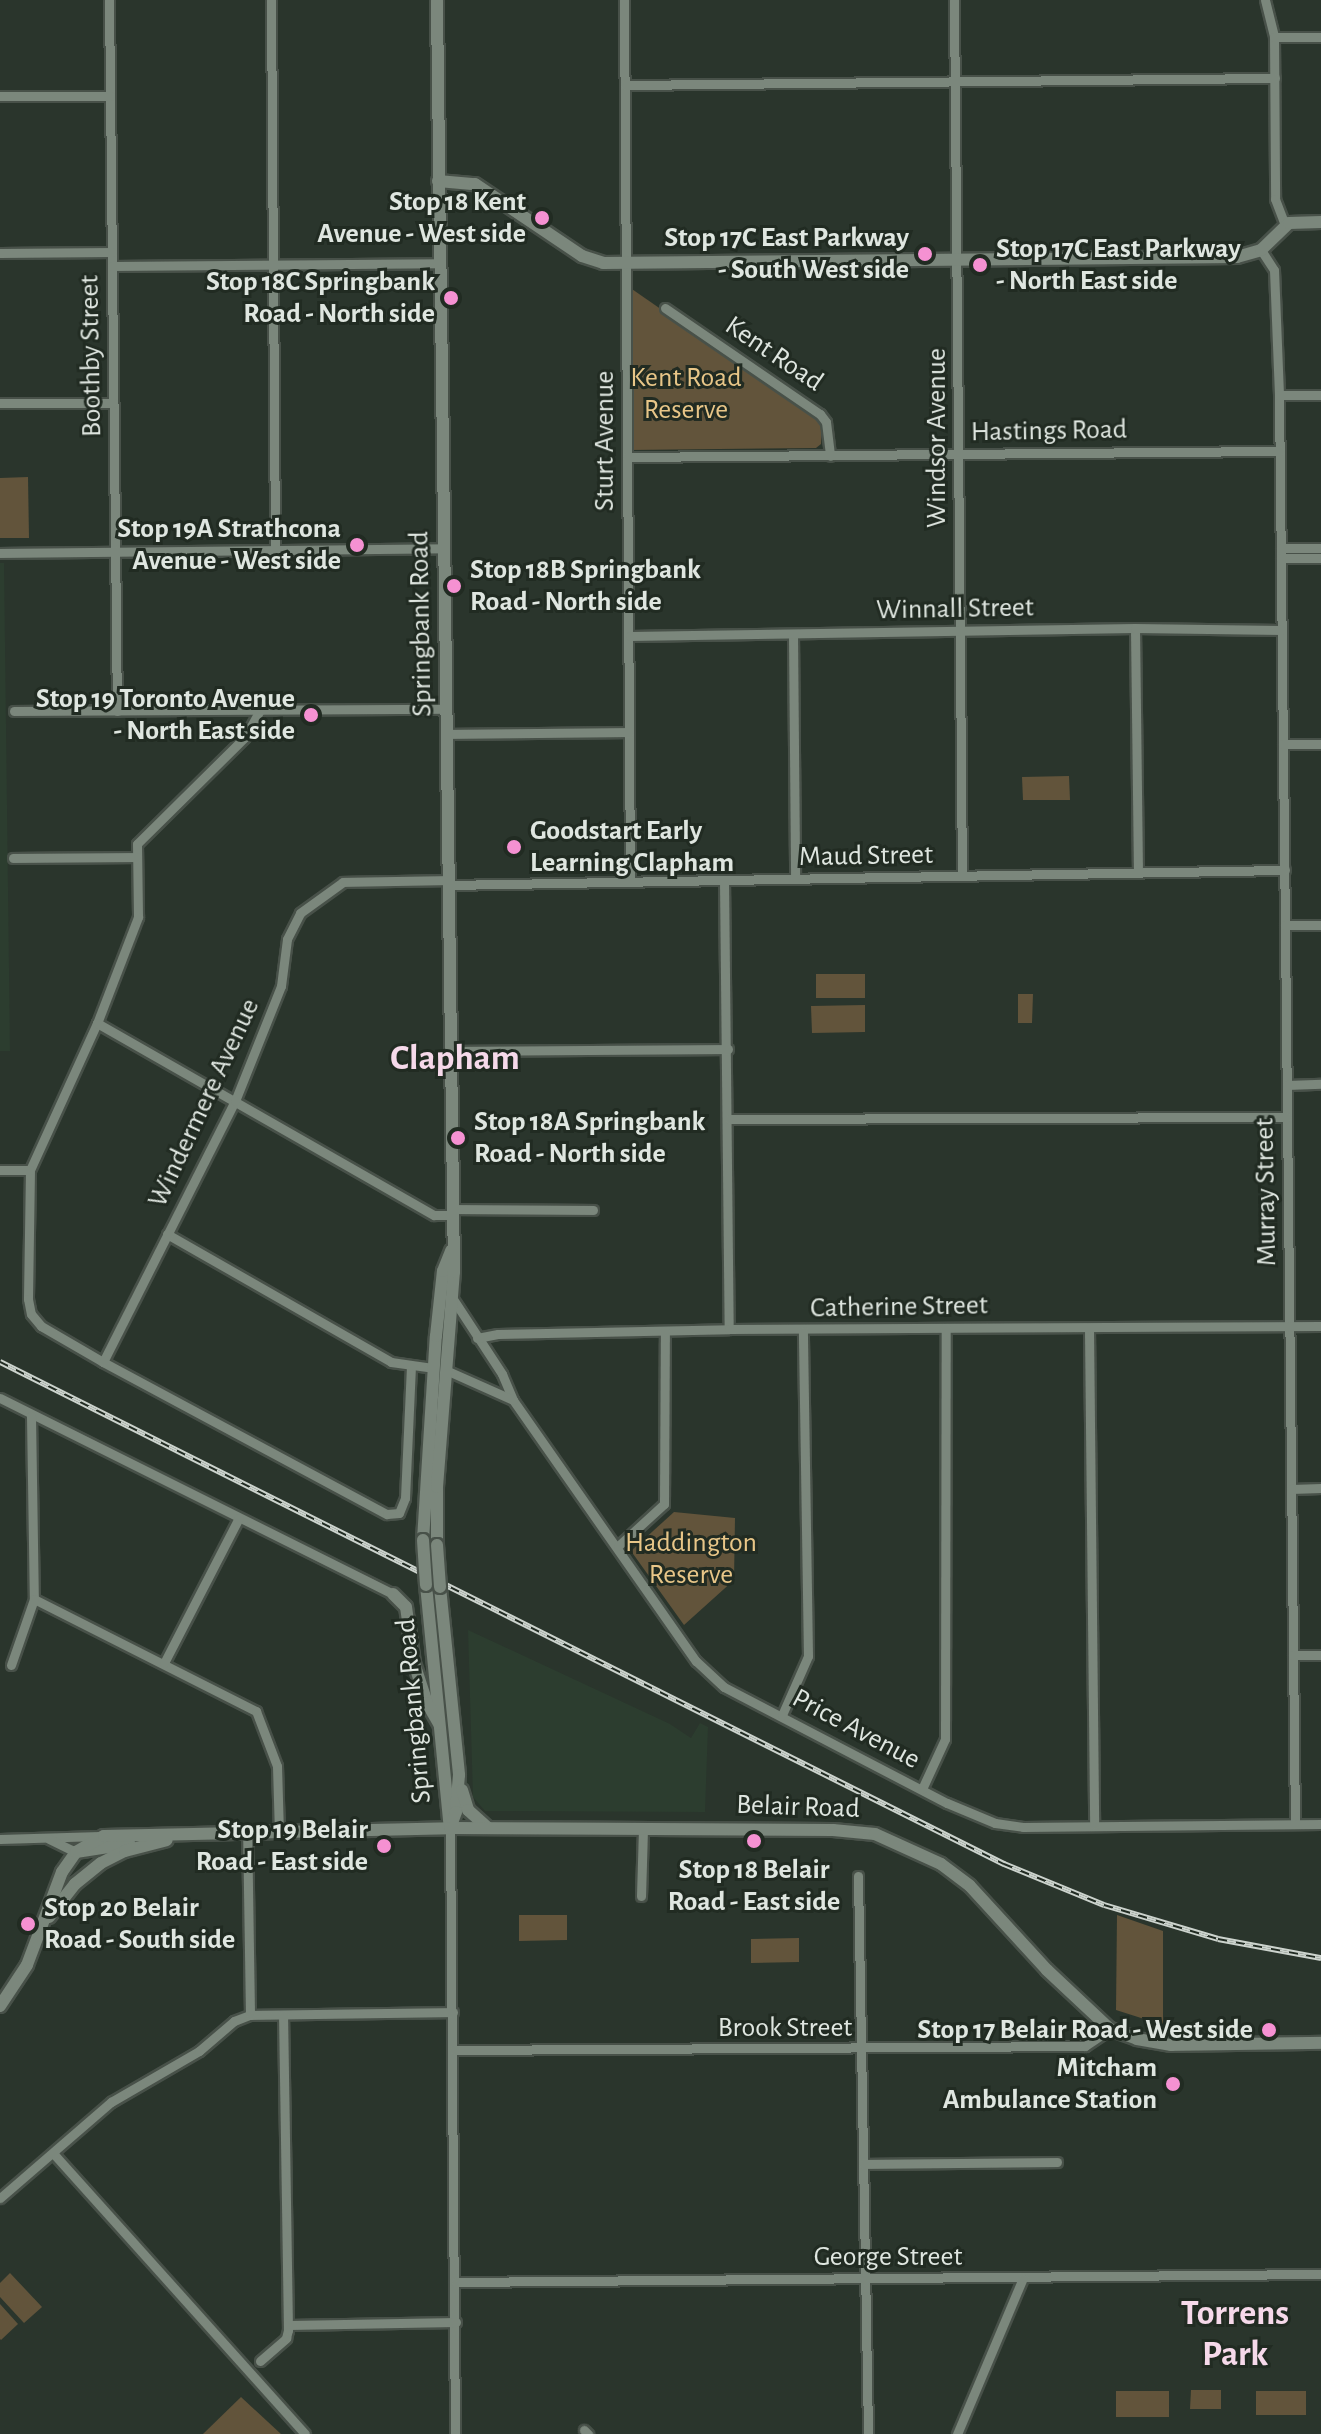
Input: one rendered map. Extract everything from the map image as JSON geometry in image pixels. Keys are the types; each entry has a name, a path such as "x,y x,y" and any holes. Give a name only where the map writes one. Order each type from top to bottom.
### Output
{"main road":[{"name":"Springbank Road","path":"437,0 453,1299 438,1473 437,1545 429,1615 450,1828"},
{"path":"438,181 475,184 582,256 598,262 1237,257 1261,250 1285,225 1321,222"},
{"name":"Springbank Road","path":"450,1828 456,1812 459,1775 433,1586 423,1540 433,1368 443,1271 452,1248"},
{"path":"433,1368 448,1371"},
{"path":"393,1594 406,1607 419,1677 427,1703 442,1730"},
{"path":"411,1631 429,1615"},
{"path":"459,1775 468,1810 488,1828"},
{"name":"Belair Road","path":"0,2006 27,1965 54,1889 76,1852 104,1836 450,1828 643,1827 854,1831 875,1834 905,1845 941,1864 970,1886 1047,1970 1110,2029 1137,2039 1171,2045 1321,2043"},
{"name":"Belair Road","path":"42,1926 83,1876 112,1856 148,1844 196,1835"},
{"path":"76,1852 94,1852 117,1844 148,1844"}],"street":[{"name":"Boothby Street","path":"109,0 117,711"},
{"path":"271,0 275,550"},
{"name":"Sturt Avenue","path":"624,0 630,882"},
{"name":"Windsor Avenue","path":"954,0 962,876"},
{"path":"1265,0 1274,37 1275,199 1285,225"},
{"path":"1274,37 1321,37"},
{"path":"625,85 1275,78"},
{"path":"0,96 110,96"},
{"name":"Murray Street","path":"1261,250 1274,270 1279,395 1295,1824"},
{"path":"0,253 112,252"},
{"path":"112,266 439,263"},
{"name":"Kent Road","path":"665,308 820,414 826,422 830,456"},
{"path":"1279,395 1321,395"},
{"path":"0,403 113,403"},
{"name":"Hastings Road","path":"627,457 1280,451"},
{"path":"0,553 444,548"},
{"path":"1281,553 1321,548"},
{"path":"1281,553 1321,558"},
{"path":"1135,628 1138,873"},
{"name":"Winnall Street","path":"630,636 1135,628 1281,630"},
{"path":"793,634 795,879"},
{"path":"14,711 446,709"},
{"path":"260,710 245,737 137,844 138,917 97,1023 30,1170 28,1299 31,1314 41,1326 103,1362 387,1514 399,1513 405,1498 411,1366"},
{"path":"446,734 629,732"},
{"path":"1283,744 1321,744"},
{"path":"13,858 137,857"},
{"name":"Maud Street","path":"448,882 630,882 1285,870"},
{"path":"724,880 729,1329"},
{"name":"Windermere Avenue","path":"103,1362 235,1101 281,986 287,939 300,913 343,882 448,882"},
{"path":"1285,925 1321,925"},
{"path":"97,1023 434,1215 452,1212 593,1210"},
{"path":"450,1051 728,1049"},
{"path":"1287,1085 1321,1084"},
{"path":"729,1119 1287,1117"},
{"path":"0,1170 30,1170"},
{"path":"167,1234 391,1362 433,1368"},
{"name":"Price Avenue","path":"453,1299 502,1374 513,1400 708,1674 724,1687 995,1823 1023,1827 1321,1824"},
{"name":"Catherine Street","path":"477,1338 498,1334 729,1329 1321,1326"},
{"path":"922,1789 945,1739 946,1328"},
{"path":"1089,1329 1094,1825"},
{"path":"618,1546 664,1504 665,1331"},
{"path":"782,1715 808,1656 803,1331"},
{"path":"448,1371 513,1400"},
{"path":"0,1398 393,1594"},
{"path":"11,1665 34,1599 31,1416"},
{"path":"1291,1489 1321,1488"},
{"path":"164,1663 239,1518"},
{"path":"34,1599 256,1711 277,1766 279,1832"},
{"path":"1293,1655 1321,1655"},
{"path":"641,1896 643,1827"},
{"path":"450,1828 455,2434"},
{"path":"247,1833 250,2015"},
{"path":"0,1839 104,1836"},
{"path":"49,1839 76,1852"},
{"path":"858,1876 868,2434"},
{"path":"0,2198 111,2102 199,2051 234,2021 250,2015 453,2012"},
{"path":"260,2361 286,2338 289,2325 283,2015"},
{"name":"Brook Street","path":"454,2050 861,2050 1085,2046 1110,2029"},
{"path":"53,2153 305,2434"},
{"path":"863,2164 1057,2162"},
{"name":"George Street","path":"456,2282 1321,2274"},
{"path":"957,2434 1023,2278"},
{"path":"289,2325 456,2322"}],"shaded area":[{"path":"0,563 4,563 10,1051 0,1051"},
{"path":"468,1630 670,1724 691,1738 700,1723 708,1727 705,1812 485,1811 473,1797"}],"green space":[{"name":"Kent Road Reserve","path":"629,287 815,416 822,426 821,444 816,448 630,450"},
{"path":"28,477 29,538 0,538 0,478"},
{"path":"1069,776 1070,800 1023,800 1022,777"},
{"path":"816,974 865,974 865,998 816,998"},
{"path":"1018,994 1033,994 1032,1023 1018,1023"},
{"path":"865,1005 865,1032 812,1033 811,1006"},
{"name":"Haddington Reserve","path":"674,1512 735,1518 734,1580 684,1625 631,1551"},
{"path":"519,1915 567,1915 567,1940 519,1941"},
{"path":"1117,1915 1163,1931 1163,2025 1116,2010"},
{"path":"799,1938 799,1962 751,1963 751,1939"},
{"path":"10,2273 42,2307 24,2323 0,2297 0,2283"},
{"path":"0,2304 18,2324 1,2340 0,2339"},
{"path":"1191,2390 1221,2390 1221,2409 1190,2409"},
{"path":"1116,2391 1169,2391 1169,2417 1116,2417"},
{"path":"1256,2391 1306,2391 1306,2415 1256,2415"},
{"path":"241,2397 281,2434 203,2434"}],"railway":[{"path":"0,1362 1004,1864 1104,1905 1218,1939 1321,1958"}],"place":[{"name":"Stop 18 Kent Avenue - West side","path":"542,218"},
{"name":"Stop 17C East Parkway - South West side","path":"925,254"},
{"name":"Stop 17C East Parkway - North East side","path":"980,265"},
{"name":"Stop 18C Springbank Road - North side","path":"451,298"},
{"name":"Stop 19A Strathcona Avenue - West side","path":"357,545"},
{"name":"Stop 18B Springbank Road - North side","path":"454,586"},
{"name":"Stop 19 Toronto Avenue - North East side","path":"311,715"},
{"name":"Goodstart Early Learning Clapham","path":"514,847"},
{"name":"Stop 18A Springbank Road - North side","path":"458,1138"},
{"name":"Stop 18 Belair Road - East side","path":"754,1841"},
{"name":"Stop 19 Belair Road - East side","path":"384,1846"},
{"name":"Stop 20 Belair Road - South side","path":"28,1924"},
{"name":"Stop 17 Belair Road - West side","path":"1269,2030"},
{"name":"Mitcham Ambulance Station","path":"1173,2084"}],"district":[{"name":"Clapham","path":"455,1059"},
{"name":"Torrens Park","path":"1235,2334"}]}
